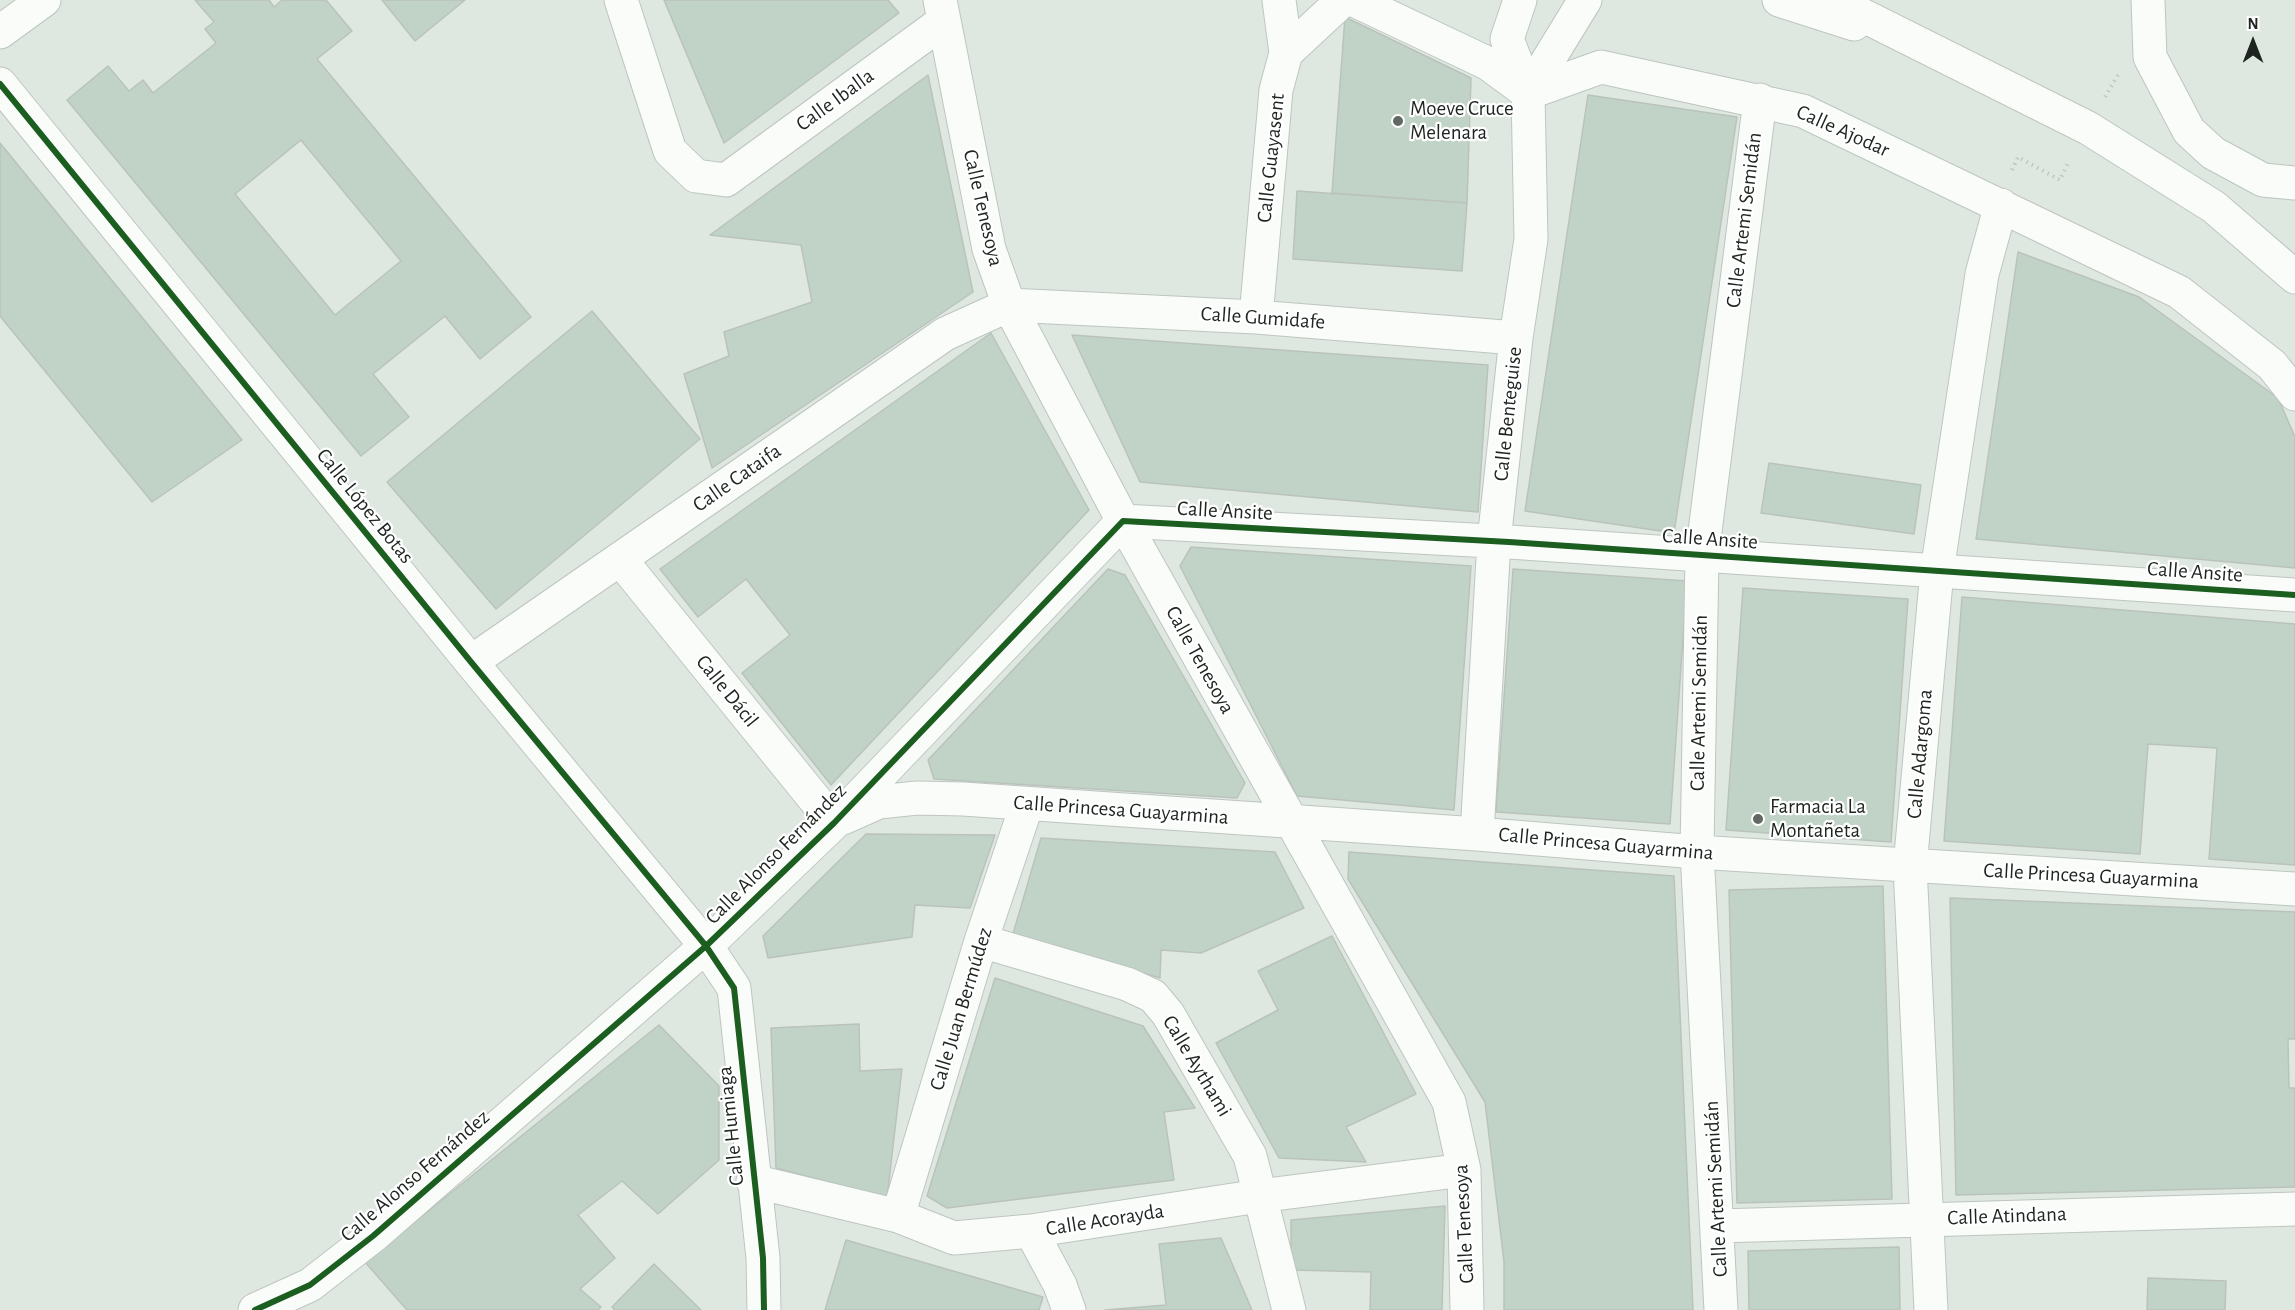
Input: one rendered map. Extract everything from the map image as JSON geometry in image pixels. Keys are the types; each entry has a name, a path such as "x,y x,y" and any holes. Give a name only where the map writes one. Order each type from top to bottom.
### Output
{"main road":[{"path":"0,32 44,0"},
{"name":"Calle Iballa","path":"621,0 670,151 696,176 726,180 942,11"},
{"name":"Calle Guayasent","path":"1256,317 1276,90 1286,53 1279,0"},
{"path":"1286,53 1343,0"},
{"path":"1354,0 1487,63 1528,93 1585,0"},
{"name":"Calle Benteguise","path":"1477,834 1494,542 1516,338 1531,239 1528,93 1508,39 1520,0"},
{"path":"1779,0 1922,43"},
{"path":"1832,0 2088,128 2214,207 2295,277"},
{"path":"2148,0 2150,57 2189,131 2213,153 2263,180 2295,183"},
{"name":"Calle Tenesoya","path":"942,11 989,249 1009,305 1123,521 1449,1102 1464,1170 1467,1310"},
{"name":"Calle Ajodar","path":"1528,93 1601,67 1803,111 2179,292 2272,365 2295,394"},
{"name":"Calle López Botas","path":"0,84 471,662 706,946"},
{"name":"Calle Artemi Semidán","path":"1721,1310 1719,1226 1698,852 1702,555 1760,100"},
{"name":"Calle Adargoma","path":"1931,1310 1910,866 1937,572 1982,274 2001,205"},
{"name":"Calle Gumidafe","path":"1009,305 1256,317 1516,338"},
{"name":"Calle Cataifa","path":"471,662 945,334 1009,305"},
{"name":"Calle Ansite","path":"1123,521 1702,555 2295,595"},
{"name":"Calle Alonso Fernández","path":"255,1310 310,1285 373,1236 706,946 834,823 908,743 1123,521"},
{"name":"Calle Dácil","path":"620,559 834,823"},
{"path":"908,743 912,787 916,798"},
{"name":"Calle Princesa Guayarmina","path":"834,823 879,802 916,798 1477,834 1910,866 2295,889"},
{"name":"Calle Juan Bermúdez","path":"898,1216 981,941 1027,804"},
{"name":"Calle Aythami","path":"981,941 1127,984 1153,996 1168,1014 1250,1156 1289,1310"},
{"name":"Calle Humiaga","path":"706,946 734,988 763,1258 764,1310"},
{"name":"Calle Acorayda","path":"753,1181 898,1216 954,1238 1031,1231 1259,1196 1464,1170"},
{"name":"Calle Atindana","path":"1719,1226 1927,1218 2295,1209"},
{"path":"1031,1231 1060,1284 1069,1310"}],"path":[{"path":"2011,172 2018,157 2060,180 2124,64 2150,57"}],"building":[{"path":"195,0 269,0 274,7 282,0 326,0 352,31 317,59 531,317 480,359 445,316 373,374 409,417 361,456 67,100 108,66 129,91 143,80 153,93 216,43 205,29 214,22","holes":["301,140 401,261 335,315 235,194"]},
{"path":"382,0 465,0 415,41"},
{"path":"664,0 888,0 899,13 724,143"},
{"path":"1345,17 1471,78 1467,203 1332,193"},
{"path":"928,75 973,292 712,468 684,374 729,356 724,332 812,302 801,245 710,235"},
{"path":"1588,95 1737,117 1674,533 1525,511"},
{"path":"0,143 242,440 152,502 0,316"},
{"path":"1297,191 1467,203 1462,271 1293,259"},
{"path":"2018,252 2139,297 2278,398 2295,437 2295,568 1976,539"},
{"path":"592,311 700,439 496,609 387,482"},
{"path":"991,333 1089,510 831,785 742,673 790,635 746,579 698,617 660,569"},
{"path":"1072,335 1488,365 1478,512 1140,482"},
{"path":"1769,463 1921,485 1914,534 1761,513"},
{"path":"1191,547 1471,566 1454,810 1297,796 1180,566"},
{"path":"1108,569 1125,575 1245,783 1237,798 934,779 928,760"},
{"path":"1513,569 1687,581 1670,824 1496,812"},
{"path":"1743,588 1908,599 1891,842 1726,830"},
{"path":"1962,597 2295,624 2295,865 2209,859 2217,748 2148,744 2140,854 1944,841"},
{"path":"866,834 995,835 970,908 915,905 912,937 768,958 763,936"},
{"path":"1041,838 1275,852 1304,908 1201,953 1161,950 1160,978 1013,934"},
{"path":"1349,852 1674,876 1693,1310 1504,1310 1504,1262 1485,1102 1348,879"},
{"path":"1883,886 1892,1199 1737,1203 1729,890"},
{"path":"1950,898 2295,912 2295,1039 2288,1039 2289,1088 2295,1088 2295,1187 1956,1195"},
{"path":"1332,936 1416,1094 1346,1127 1366,1162 1279,1158 1216,1043 1278,1010 1258,971"},
{"path":"995,978 1143,1026 1195,1108 1164,1112 1174,1180 947,1208 927,1196"},
{"path":"859,1024 860,1071 902,1069 887,1198 776,1168 771,1028"},
{"path":"659,1025 719,1086 719,1160 658,1214 622,1181 578,1215 615,1258 580,1289 601,1307 598,1310 407,1310 365,1262"},
{"path":"1445,1206 1442,1310 1370,1310 1371,1272 1291,1270 1291,1220"},
{"path":"1221,1238 1252,1310 1105,1310 1166,1305 1159,1244"},
{"path":"846,1240 1043,1297 1039,1310 825,1310"},
{"path":"1899,1247 1900,1310 1749,1310 1748,1251"},
{"path":"654,1264 701,1310 615,1310 612,1307"},
{"path":"2148,1278 2226,1281 2225,1310 2147,1310"}],"cycle path":[{"path":"0,84 471,662 706,946 734,988 763,1258 764,1310"},
{"path":"255,1310 310,1285 373,1236 706,946 834,823 1123,521 1509,542 2295,595"}],"place":[{"name":"Moeve Cruce Melenara","path":"1398,121"},
{"name":"Farmacia La Montañeta","path":"1758,819"}]}
